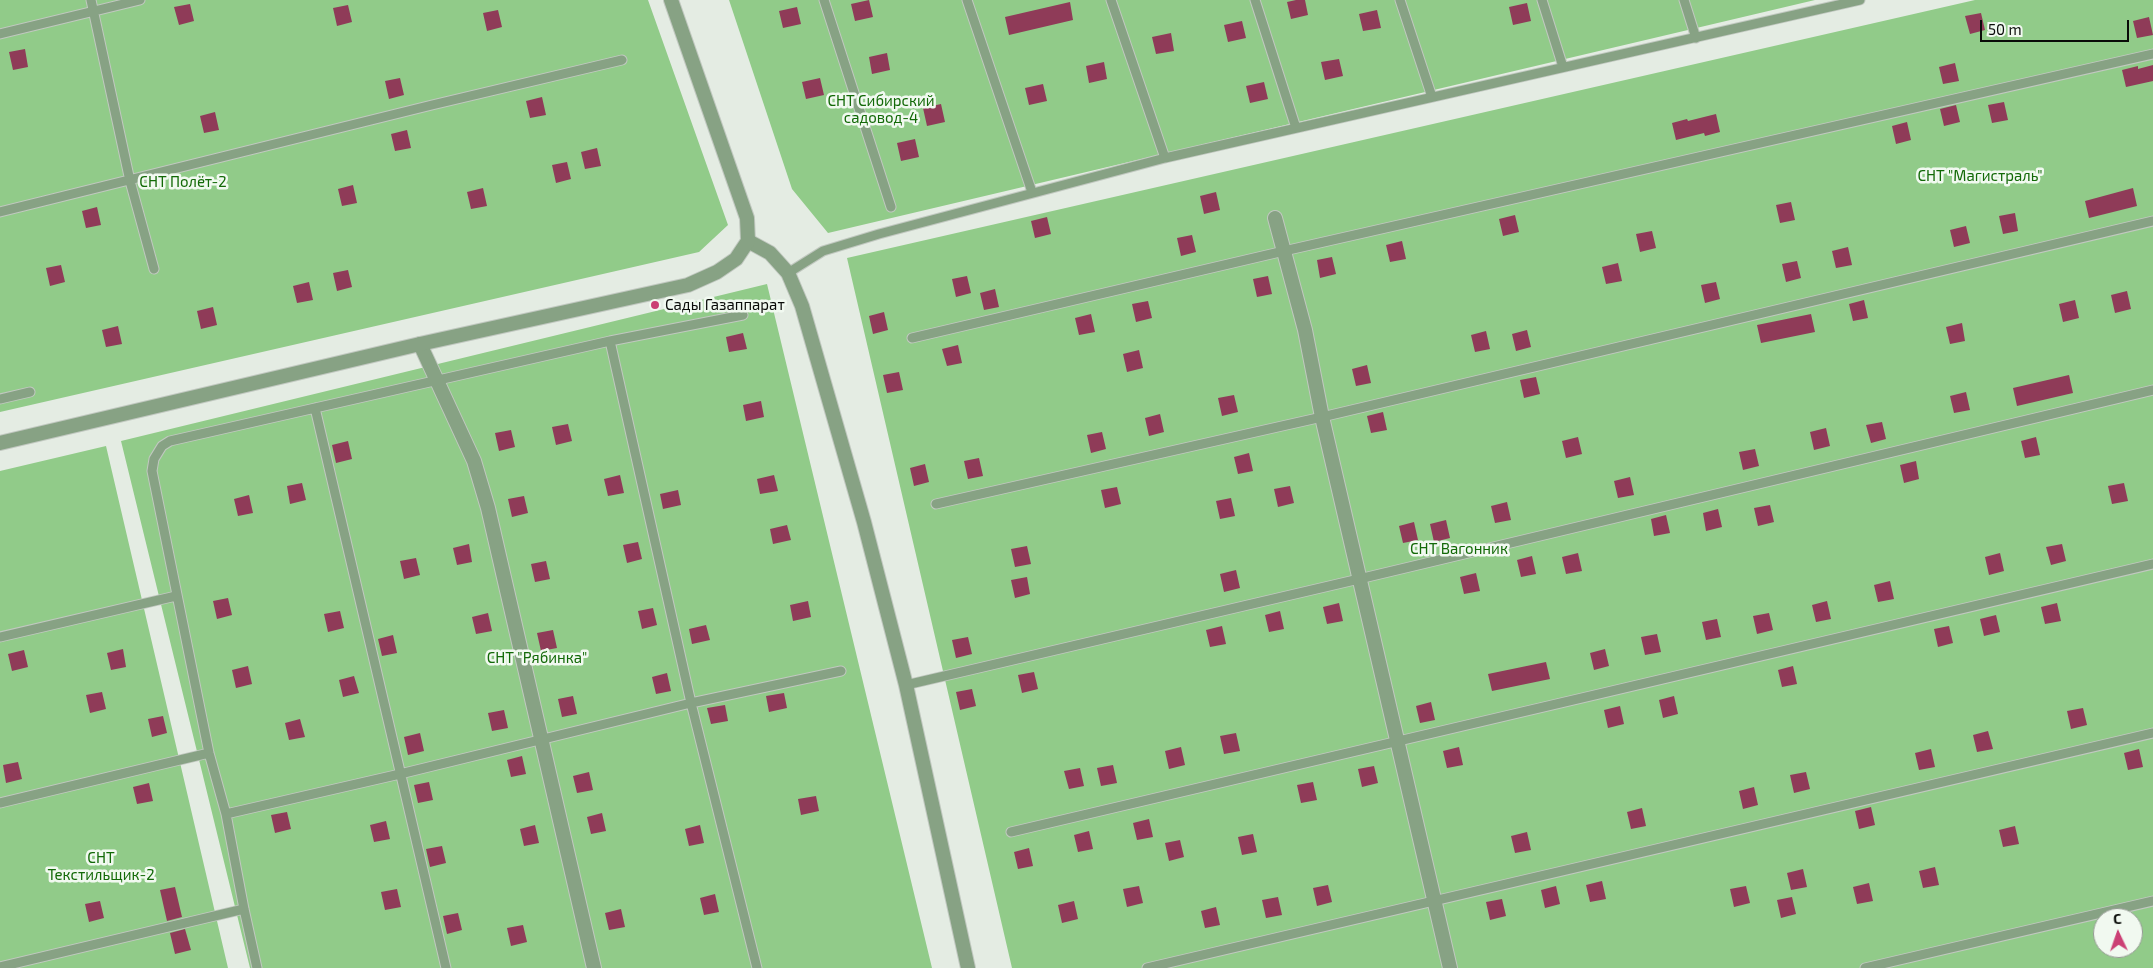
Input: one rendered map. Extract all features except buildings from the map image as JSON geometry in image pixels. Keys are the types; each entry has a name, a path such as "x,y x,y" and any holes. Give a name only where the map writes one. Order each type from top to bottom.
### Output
{"street":[{"path":"0,443 420,344 688,284 718,272 736,259 748,241 747,218 671,0"},
{"path":"1275,218 1304,330 1359,579 1450,968"},
{"path":"748,241 770,253 788,273 802,306 864,522 906,684 968,968"},
{"path":"420,344 474,461 488,508 594,968"}],"lane":[{"path":"92,0 130,181 154,269"},
{"path":"0,34 140,0"},
{"path":"824,0 891,208"},
{"path":"966,0 1032,192"},
{"path":"1111,0 1165,158"},
{"path":"1255,0 1296,128"},
{"path":"1400,0 1432,98"},
{"path":"1542,0 1563,67"},
{"path":"1684,0 1696,38"},
{"path":"788,273 823,251 1032,192 1165,158 1696,38 1829,3 1860,0"},
{"path":"912,338 1284,251 2153,54"},
{"path":"0,212 622,60"},
{"path":"936,504 1322,417 2153,221"},
{"path":"257,968 226,814 209,754 152,471 154,459 162,446 170,441 610,341 743,315"},
{"path":"610,341 691,703 757,968"},
{"path":"906,684 1359,579 2153,390"},
{"path":"0,399 30,392"},
{"path":"314,408 446,968"},
{"path":"1011,832 2153,564"},
{"path":"0,637 176,596"},
{"path":"226,814 691,703 842,671"},
{"path":"1146,968 2153,733"},
{"path":"0,803 209,754"},
{"path":"1865,968 2153,901"},
{"path":"0,967 244,909"}],"green space":[{"name":"СНТ Полёт-2","path":"0,0 648,0 728,225 699,252 0,412"},
{"name":"СНТ Сибирский садовод-4","path":"729,0 1815,0 828,233 792,189"},
{"name":"СНТ Вагонник","path":"1975,0 2153,0 2153,968 1012,968 847,258"},
{"name":"СНТ \"Рябинка\"","path":"767,284 932,968 250,968 121,441"},
{"name":"СНТ Текстильщик-2","path":"106,446 228,968 0,968 0,471"}],"place":[{"name":"Сады Газаппарат","path":"655,305"}],"park label":[{"name":"СНТ \"Магистраль\"","path":"1980,176"}]}
